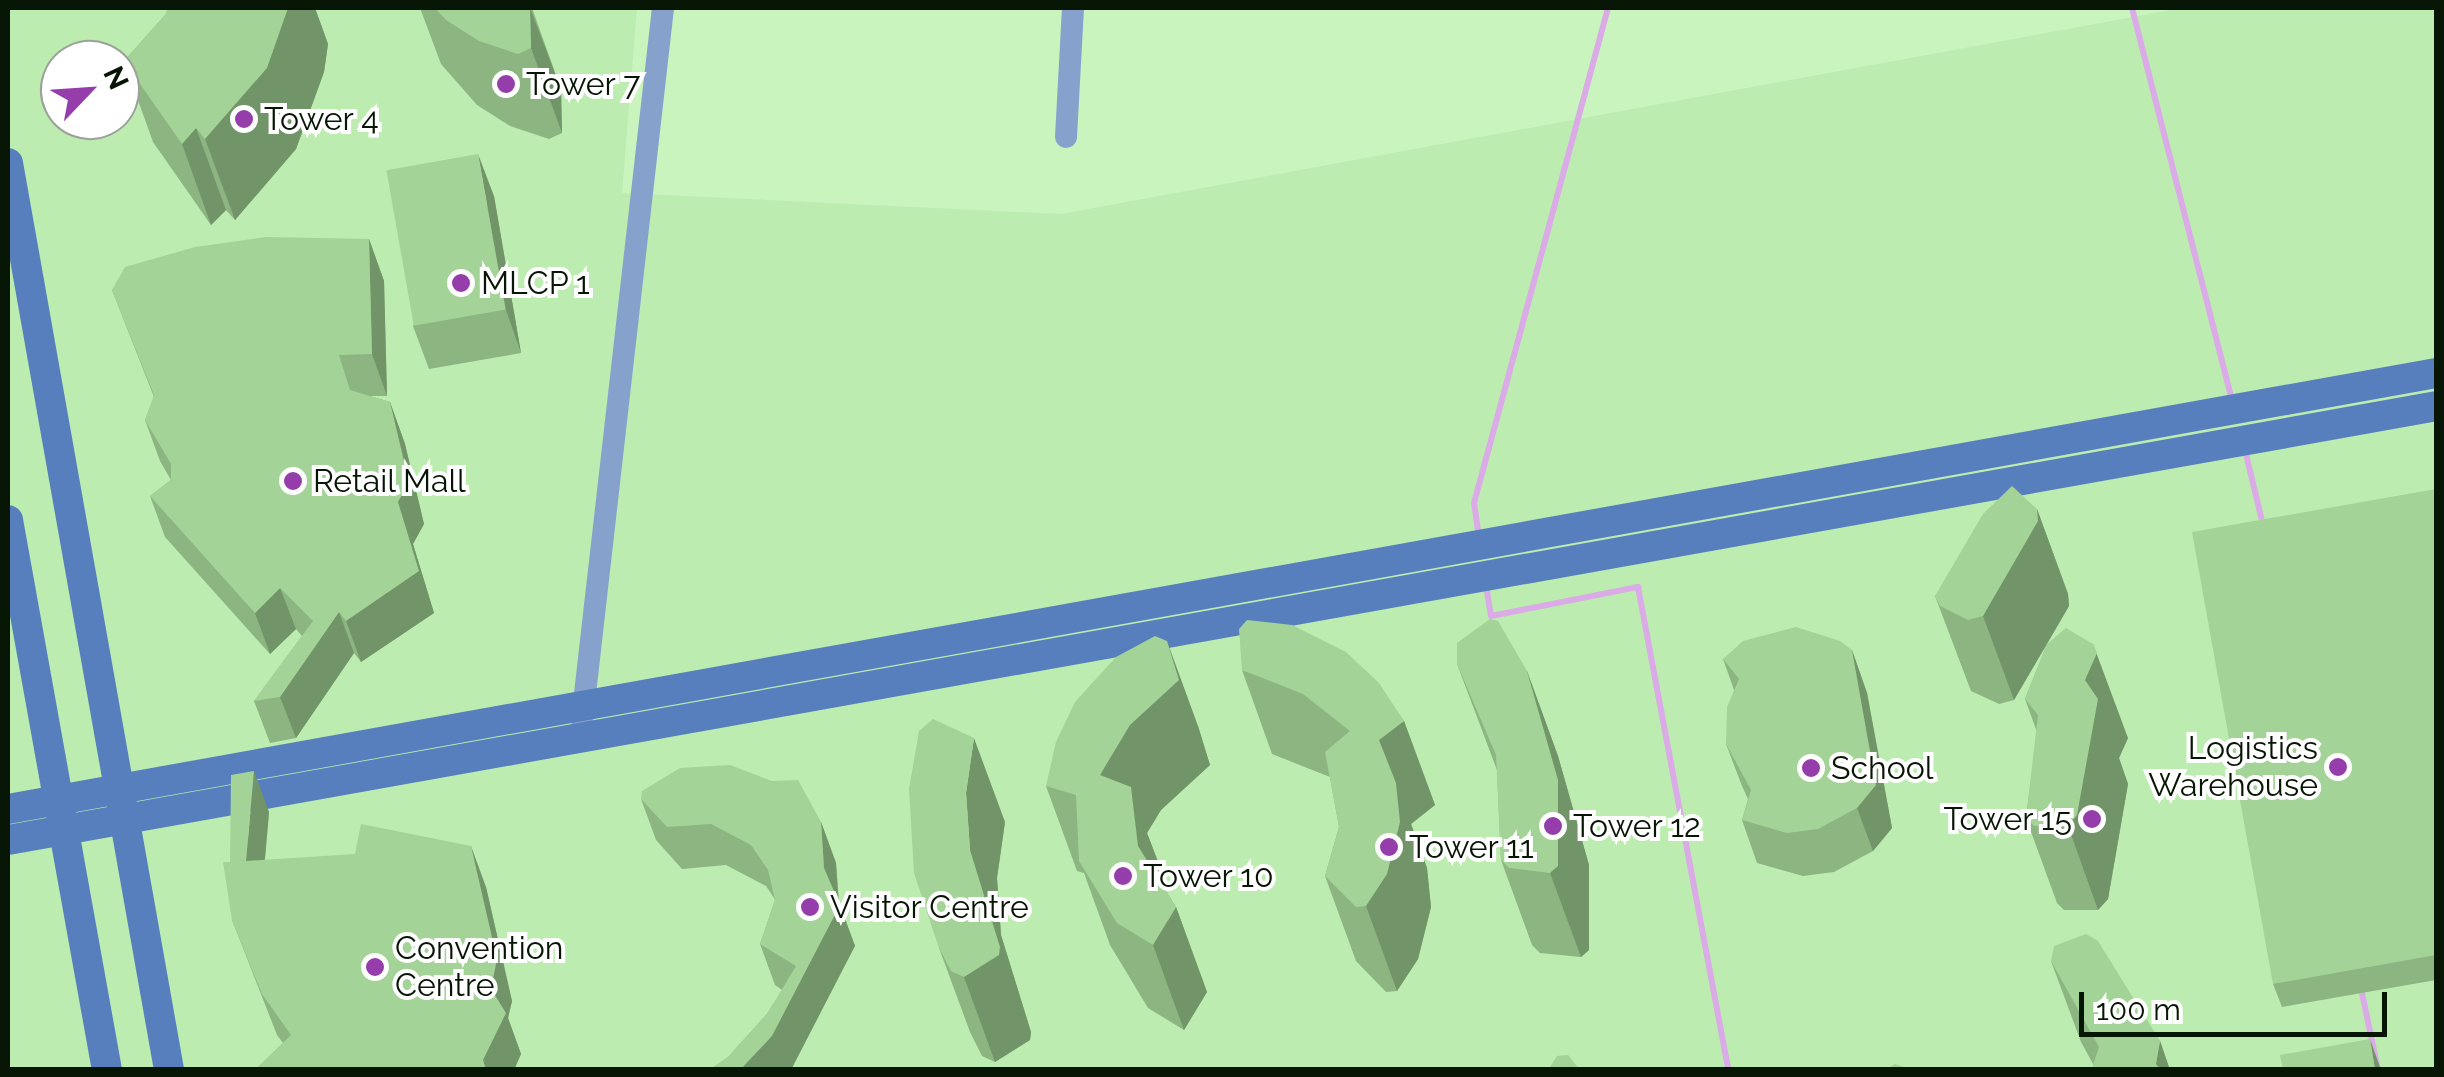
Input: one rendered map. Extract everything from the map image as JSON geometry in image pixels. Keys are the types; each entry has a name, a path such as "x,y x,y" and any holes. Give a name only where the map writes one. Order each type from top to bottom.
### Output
{"street":[{"path":"581,738 664,8"},
{"path":"1066,137 1074,8"},
{"path":"8,162 169,1070"},
{"path":"8,809 2436,372"},
{"path":"8,840 2436,406"},
{"path":"8,520 107,1070"}],"shaded area":[{"path":"8,8 637,8 622,193 1061,214 2182,8 2436,8 2436,1069 8,1069"}],"building":[{"path":"168,8 288,8 267,68 205,139 196,128 182,144 140,84 140,43"},
{"path":"435,8 530,8 531,48 518,54 479,41"},
{"name":"MLCP 1","path":"478,154 505,310 414,326 386,170"},
{"name":"Retail Mall","path":"266,237 369,239 372,354 339,355 350,390 390,402 409,482 398,502 419,571 346,621 339,612 280,697 254,701 313,621 280,588 255,613 150,496 171,480 171,464 145,420 154,395 112,290 125,267 195,247"},
{"path":"2012,486 2037,509 2038,521 1983,616 1968,620 1940,606 1935,596 1983,514"},
{"name":"Logistics Warehouse","path":"2436,489 2436,955 2273,984 2192,532"},
{"path":"1490,619 1498,621 1527,671 1558,780 1558,866 1550,873 1509,868 1501,860 1496,755 1457,664 1457,643"},
{"path":"1247,620 1292,625 1346,652 1379,683 1404,721 1379,740 1396,783 1400,822 1387,874 1366,906 1356,907 1325,876 1339,827 1325,752 1350,731 1303,694 1242,670 1239,629"},
{"name":"School","path":"1796,627 1840,641 1852,650 1876,785 1857,808 1818,829 1787,833 1742,820 1751,790 1726,744 1727,707 1739,679 1723,659 1743,641"},
{"path":"2066,628 2093,644 2097,653 2085,680 2098,699 2077,815 2068,826 2034,826 2026,818 2038,715 2025,699 2047,644"},
{"path":"1155,636 1167,641 1179,680 1130,725 1100,775 1131,787 1138,846 1176,907 1153,945 1117,923 1079,861 1076,795 1046,786 1056,742 1075,702 1116,657"},
{"path":"933,719 974,738 966,793 970,850 1000,947 999,955 964,977 951,971 939,948 914,873 909,789 919,731"},
{"path":"730,765 772,781 798,780 821,822 824,868 840,905 772,1036 740,1070 709,1070 729,1056 767,1014 796,966 760,944 775,900 768,870 751,845 711,824 667,827 641,799 642,791 680,768"},
{"name":"Convention Centre","path":"254,771 246,861 355,854 361,824 471,846 497,959 491,989 506,1013 483,1060 486,1070 255,1070 291,1035 262,994 232,920 223,862 230,862 231,775"},
{"path":"2086,934 2098,941 2160,1041 2156,1064 2161,1070 2093,1070 2099,1047 2051,961 2054,946"},
{"path":"2370,1039 2375,1070 2283,1070 2280,1055"},
{"path":"1568,1055 1580,1070 1548,1070 1557,1056"},
{"path":"1895,1064 1905,1070 1885,1070"}],"waterway":[{"path":"1479,538 1474,503 1608,8"},
{"path":"2132,8 2232,399"},
{"path":"2245,450 2263,525"},
{"path":"1486,585 1491,616 1638,587 1728,1070"},
{"path":"2361,988 2378,1070"}],"place":[{"name":"Tower 7","path":"506,84"},
{"name":"Tower 4","path":"244,119"},
{"name":"MLCP 1","path":"461,283"},
{"name":"Retail Mall","path":"293,481"},
{"name":"Logistics Warehouse","path":"2338,767"},
{"name":"School","path":"1811,768"},
{"name":"Tower 15","path":"2092,819"},
{"name":"Tower 12","path":"1553,826"},
{"name":"Tower 11","path":"1389,847"},
{"name":"Tower 10","path":"1123,876"},
{"name":"Visitor Centre","path":"810,907"},
{"name":"Convention Centre","path":"375,967"}]}
